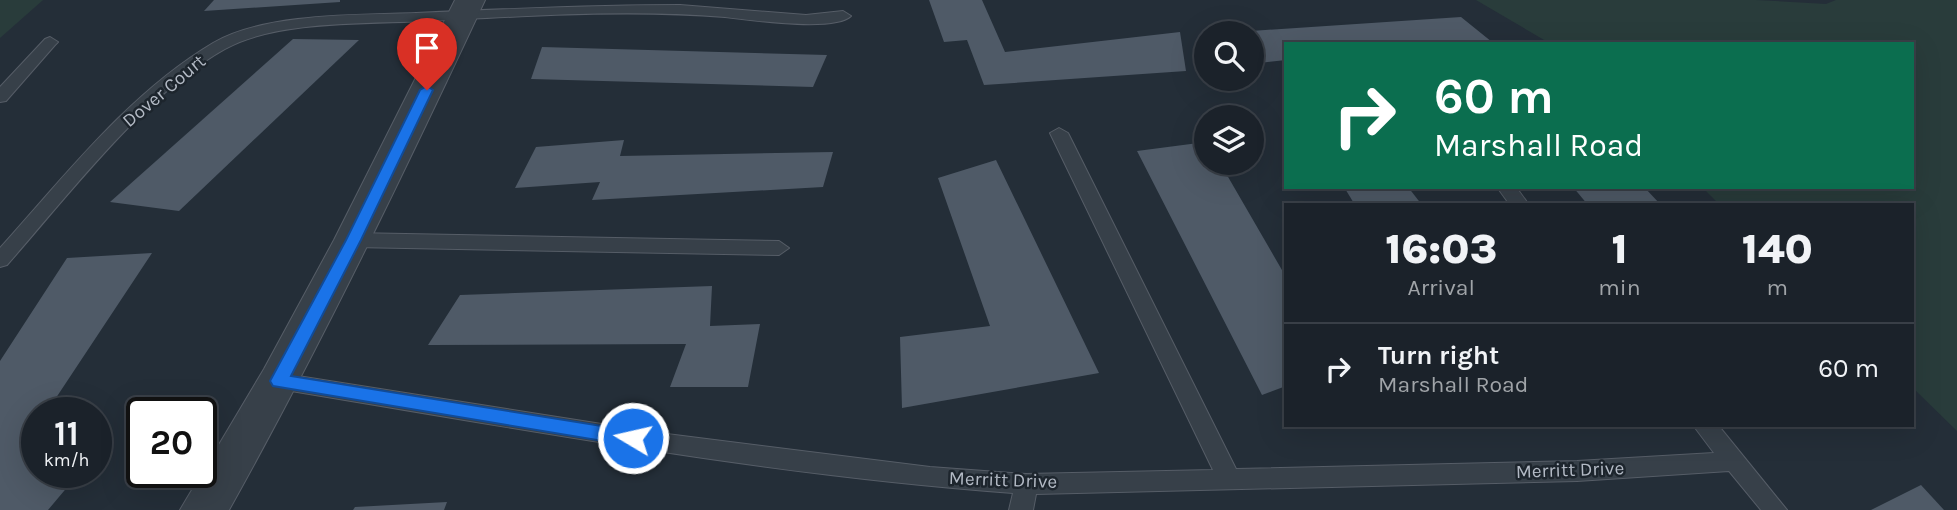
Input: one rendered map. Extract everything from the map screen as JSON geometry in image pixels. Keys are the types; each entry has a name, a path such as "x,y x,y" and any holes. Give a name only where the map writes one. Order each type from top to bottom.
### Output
{"street":[{"path":"204,510 279,381 354,240 467,8"}],"lane":[{"name":"Dover Court","path":"0,260 110,137 173,79 220,46 251,34 309,22 467,8 680,9 806,20 843,16"},
{"path":"0,97 50,42"},
{"path":"1059,133 1228,479"},
{"path":"1508,189 1518,203"},
{"path":"354,240 779,248"},
{"name":"Merritt Drive","path":"279,381 659,442 930,477 1026,484 1577,471 1734,461"},
{"path":"1706,427 1775,510"},
{"path":"1021,510 1026,484"}],"green space":[{"path":"0,0 43,0 0,38"},
{"path":"1476,0 1756,0 1826,4 1836,0 1957,0 1957,431 1914,389 1914,203 1718,203 1704,189 1914,189 1914,42 1548,42"}],"building":[{"path":"214,0 340,0 340,2 204,11"},
{"path":"929,0 982,0 1005,52 1180,32 1186,71 984,85 967,40 944,42"},
{"path":"1461,17 1492,42 1284,42 1284,60 1264,63 1264,30"},
{"path":"293,39 359,40 179,211 110,202"},
{"path":"542,47 827,55 813,87 531,79"},
{"path":"624,140 620,156 833,152 823,187 592,200 600,182 515,188 536,147"},
{"path":"1194,144 1194,175 1227,175 1284,274 1284,387 1262,395 1137,151"},
{"path":"996,160 1099,373 902,408 900,337 990,326 938,178"},
{"path":"1345,189 1410,189 1420,203 1354,203"},
{"path":"1575,189 1646,189 1659,203 1586,203"},
{"path":"152,253 57,397 21,397 21,488 67,488 48,510 0,510 0,361 67,258"},
{"path":"712,286 710,326 760,324 748,387 670,387 686,344 428,345 460,295"},
{"path":"1921,485 1944,510 1871,510"},
{"path":"447,502 444,510 353,510 355,507"}],"route":[{"path":"427,90 354,240 279,381 633,438"}]}
